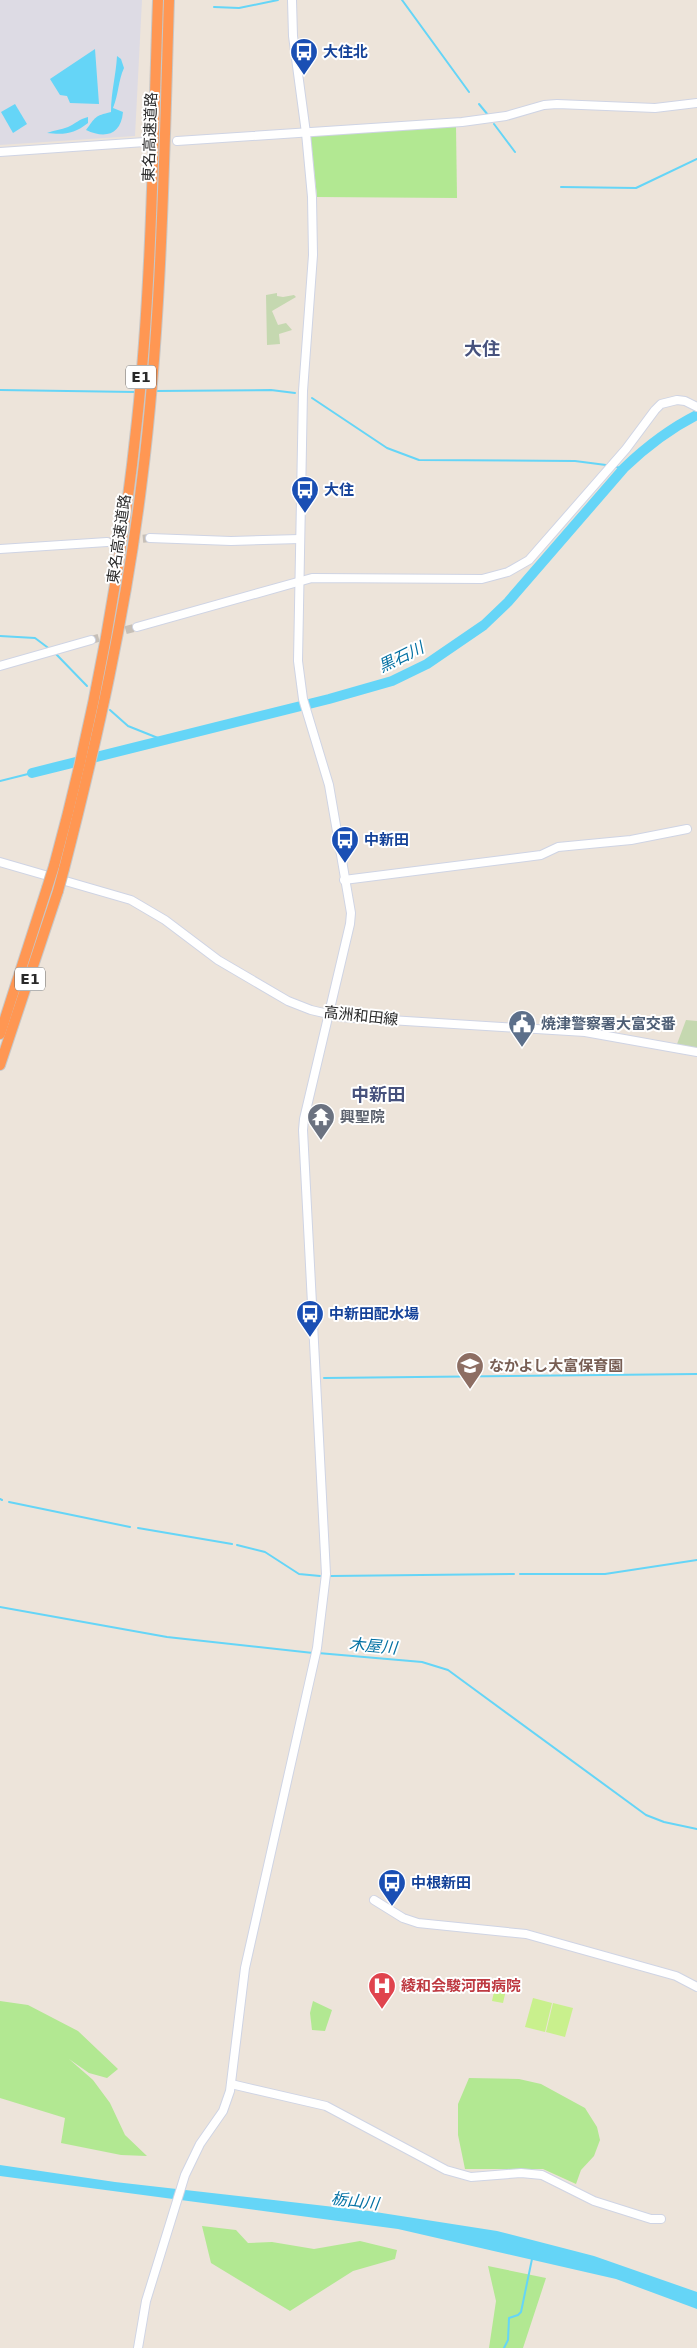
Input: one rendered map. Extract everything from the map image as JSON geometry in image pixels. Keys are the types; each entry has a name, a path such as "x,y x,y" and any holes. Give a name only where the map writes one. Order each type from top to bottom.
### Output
{"highway":[{"name":"東名高速道路","path":"0,1034 54,866 84,750 118,569 137,420 154,146 158,0"},
{"name":"東名高速道路","path":"0,1065 58,891 95,749 124,605 149,421 159,281 169,0"}],"street":[{"path":"138,2348 146,2301 186,2176 200,2144 223,2111 231,2084 245,1968 316,1653 326,1574 303,1130 304,1118 350,924 350,913 329,785 303,699 298,661 303,375 313,255 312,197 306,133 293,36 292,0"},
{"path":"177,141 462,122 506,116 544,105 557,104 655,108 697,103"},
{"path":"0,152 145,142"},
{"path":"137,627 312,578 482,579 508,572 529,560 626,449 655,410 669,401 685,401 694,405"},
{"path":"150,538 300,539"},
{"path":"0,548 107,542"},
{"path":"0,666 91,640"},
{"path":"344,880 541,855 558,848 631,840 687,829"},
{"name":"高洲和田線","path":"0,862 131,900 165,920 218,960 249,979 288,1001 328,1014 585,1032 697,1052"},
{"path":"374,1900 403,1918 418,1923 526,1934 676,1976 697,1987"},
{"path":"231,2084 326,2106 446,2170 482,2177 521,2173 542,2175 594,2201 650,2219 661,2219"}],"shaded area":[{"path":"0,0 142,0 135,136 0,145"}],"green space":[{"path":"456,126 457,198 317,197 310,132"},
{"path":"277,293 277,296 294,295 296,297 272,311 278,325 286,323 292,330 279,334 280,344 267,345 266,295"},
{"path":"686,1020 697,1021 697,1048 677,1044"},
{"path":"495,1987 506,1990 503,2003 492,2001"},
{"path":"533,1998 552,2003 545,2032 525,2027"},
{"path":"0,2001 28,2005 78,2031 118,2069 107,2078 89,2073 69,2059 93,2080 110,2103 125,2135 147,2156 121,2155 61,2143 65,2118 0,2098"},
{"path":"313,2001 332,2010 325,2031 312,2030 310,2013"},
{"path":"553,2003 573,2008 565,2037 546,2032"},
{"path":"469,2078 519,2079 541,2084 585,2108 597,2127 600,2140 594,2156 581,2170 576,2184 543,2169 465,2169 458,2135 458,2104"},
{"path":"202,2226 236,2230 248,2243 272,2242 314,2249 360,2241 397,2250 395,2259 353,2271 290,2311 211,2263"},
{"path":"488,2266 546,2278 523,2348 489,2348 496,2301"}],"water":[{"path":"95,49 99,104 70,103 67,96 60,95 50,79"},
{"path":"117,56 121,59 124,68 113,108 123,112 122,120 119,126 111,133 93,133 86,130 94,120 98,116 111,112"},
{"path":"15,104 27,124 13,133 1,112"},
{"path":"88,117 88,123 73,132 64,134 47,133 68,127"},
{"path":"0,2165 115,2182 369,2211 497,2231 594,2256 697,2292 697,2309 616,2279 398,2229 0,2176"}],"waterway":[{"path":"214,7 239,8 278,0"},
{"path":"402,0 469,92"},
{"path":"479,104 488,115"},
{"path":"494,124 515,152"},
{"path":"561,187 636,188 697,159"},
{"path":"0,390 135,392"},
{"path":"155,391 271,390 295,393"},
{"path":"312,398 387,448 419,460 575,461 606,465"},
{"name":"黒石川","path":"32,773 329,699 392,681 427,664 484,625 508,602 632,460 667,432 697,415"},
{"name":"黒石川","path":"616,467 624,468"},
{"path":"0,636 35,638 51,650"},
{"path":"55,653 87,686"},
{"path":"110,710 128,726 163,740"},
{"path":"0,781 32,773"},
{"path":"324,1378 697,1374"},
{"path":"9,1502 130,1527"},
{"path":"138,1528 232,1544"},
{"path":"237,1545 265,1552 299,1574 320,1576"},
{"path":"520,1574 605,1574 697,1560"},
{"path":"331,1576 514,1574"},
{"name":"木屋川","path":"0,1607 167,1637 313,1653"},
{"name":"木屋川","path":"318,1653 422,1662 448,1670 646,1815 664,1822 697,1829"},
{"path":"504,2348 508,2340 509,2318 521,2312 532,2259"}],"tunnel":[{"path":"107,542 150,538"},
{"path":"91,640 137,627"}],"place":[{"name":"大住北","path":"304,76"},
{"name":"大住","path":"305,514"},
{"name":"中新田","path":"345,864"},
{"name":"焼津警察署大富交番","path":"522,1048"},
{"name":"興聖院","path":"321,1141"},
{"name":"中新田配水場","path":"310,1338"},
{"name":"なかよし大富保育園","path":"470,1390"},
{"name":"中根新田","path":"392,1907"},
{"name":"綾和会駿河西病院","path":"382,2010"}],"district":[{"name":"大住","path":"482,348"},
{"name":"中新田","path":"378,1094"}],"water label":[{"name":"栃山川","path":"355,2201"}]}
